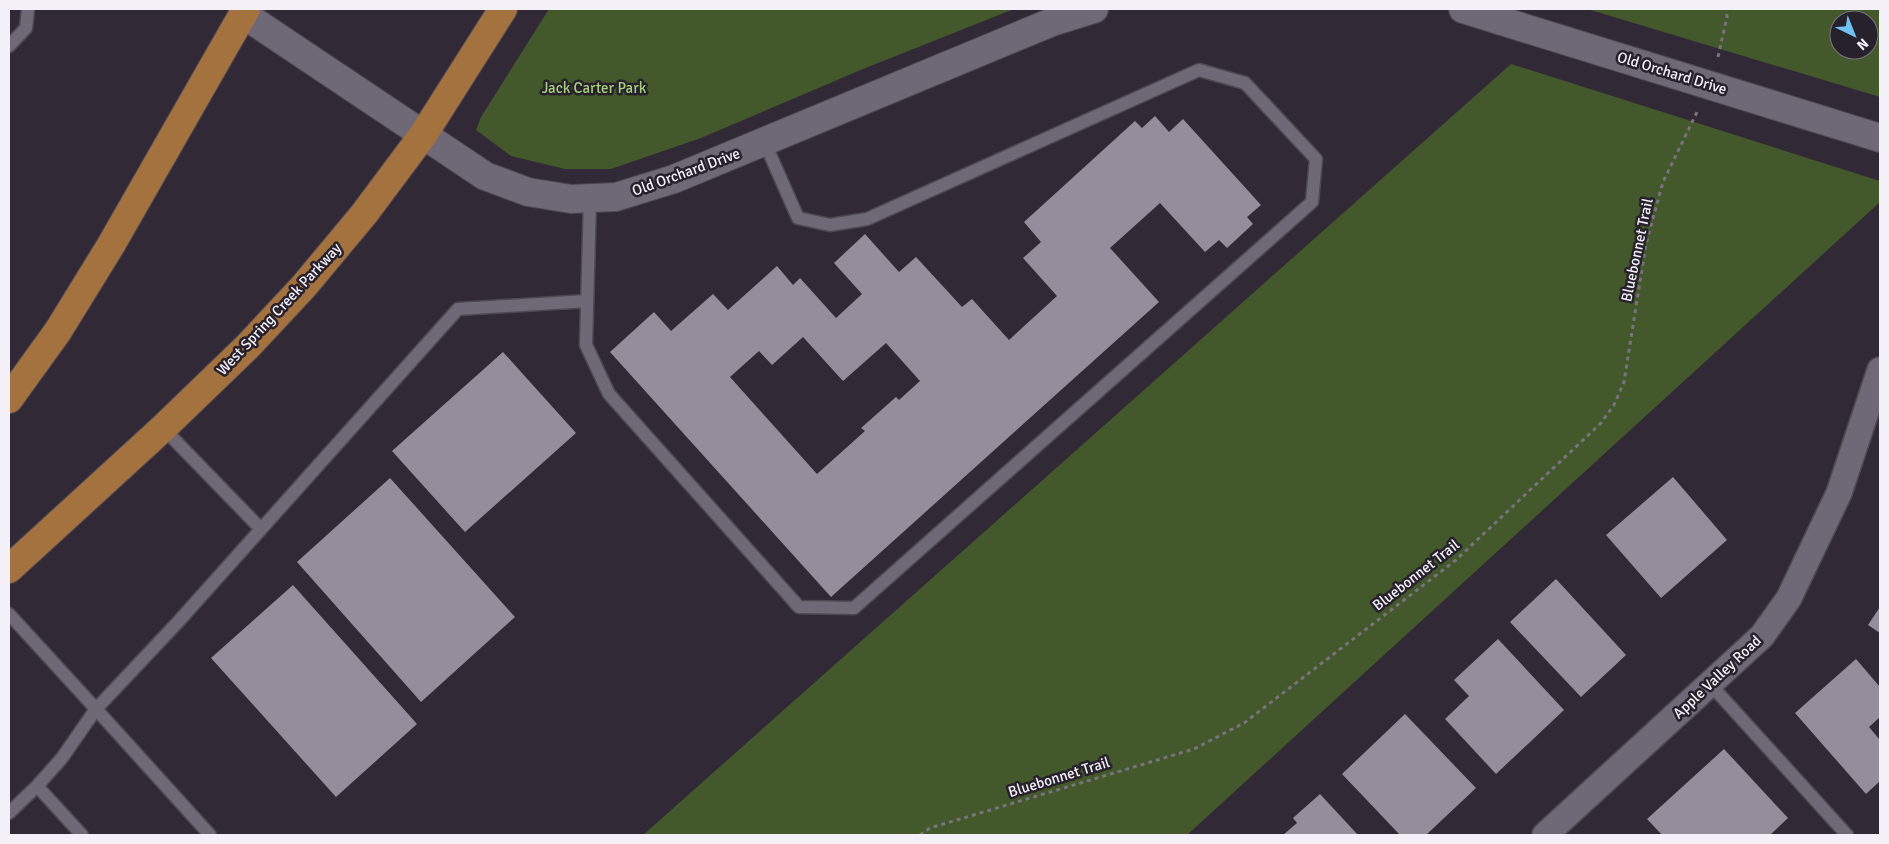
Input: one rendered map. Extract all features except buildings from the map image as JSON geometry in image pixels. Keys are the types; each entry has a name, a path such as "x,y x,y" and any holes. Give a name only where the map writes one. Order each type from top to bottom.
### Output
{"main road":[{"name":"West Spring Creek Parkway","path":"9,569 163,428 248,346 304,286 364,214 423,135 503,9"},
{"path":"9,399 58,331 112,245 244,11"}],"street":[{"name":"Old Orchard Drive","path":"244,11 478,172 528,192 571,199 616,197 674,179 1052,22 1094,9"},
{"name":"Old Orchard Drive","path":"1463,9 1880,138"},
{"name":"Apple Valley Road","path":"1548,834 1762,636 1790,598 1838,494 1880,370"}],"lane":[{"path":"9,46 26,28 28,9"},
{"path":"590,198 586,345 609,394 799,607 854,608 1312,202 1316,159 1244,83 1199,70 867,219 830,225 798,218 764,141"},
{"path":"9,813 62,758 96,709 178,622 458,309 588,301"},
{"path":"163,428 261,529"},
{"path":"9,614 210,835"},
{"path":"1710,684 1847,835"},
{"path":"37,786 82,835"}],"path":[{"path":"1719,56 1727,17 1726,9"},
{"name":"Bluebonnet Trail","path":"920,835 930,828 1194,749 1244,723 1456,560 1601,422 1614,405 1624,382 1646,244 1663,182 1697,110"}],"green space":[{"name":"Jack Carter Park","path":"549,9 1014,9 863,69 701,138 611,169 565,169 511,156 476,130 481,117"},
{"path":"1587,9 1880,9 1880,97"},
{"path":"1511,64 1880,181 1880,202 1187,835 643,835"}]}
